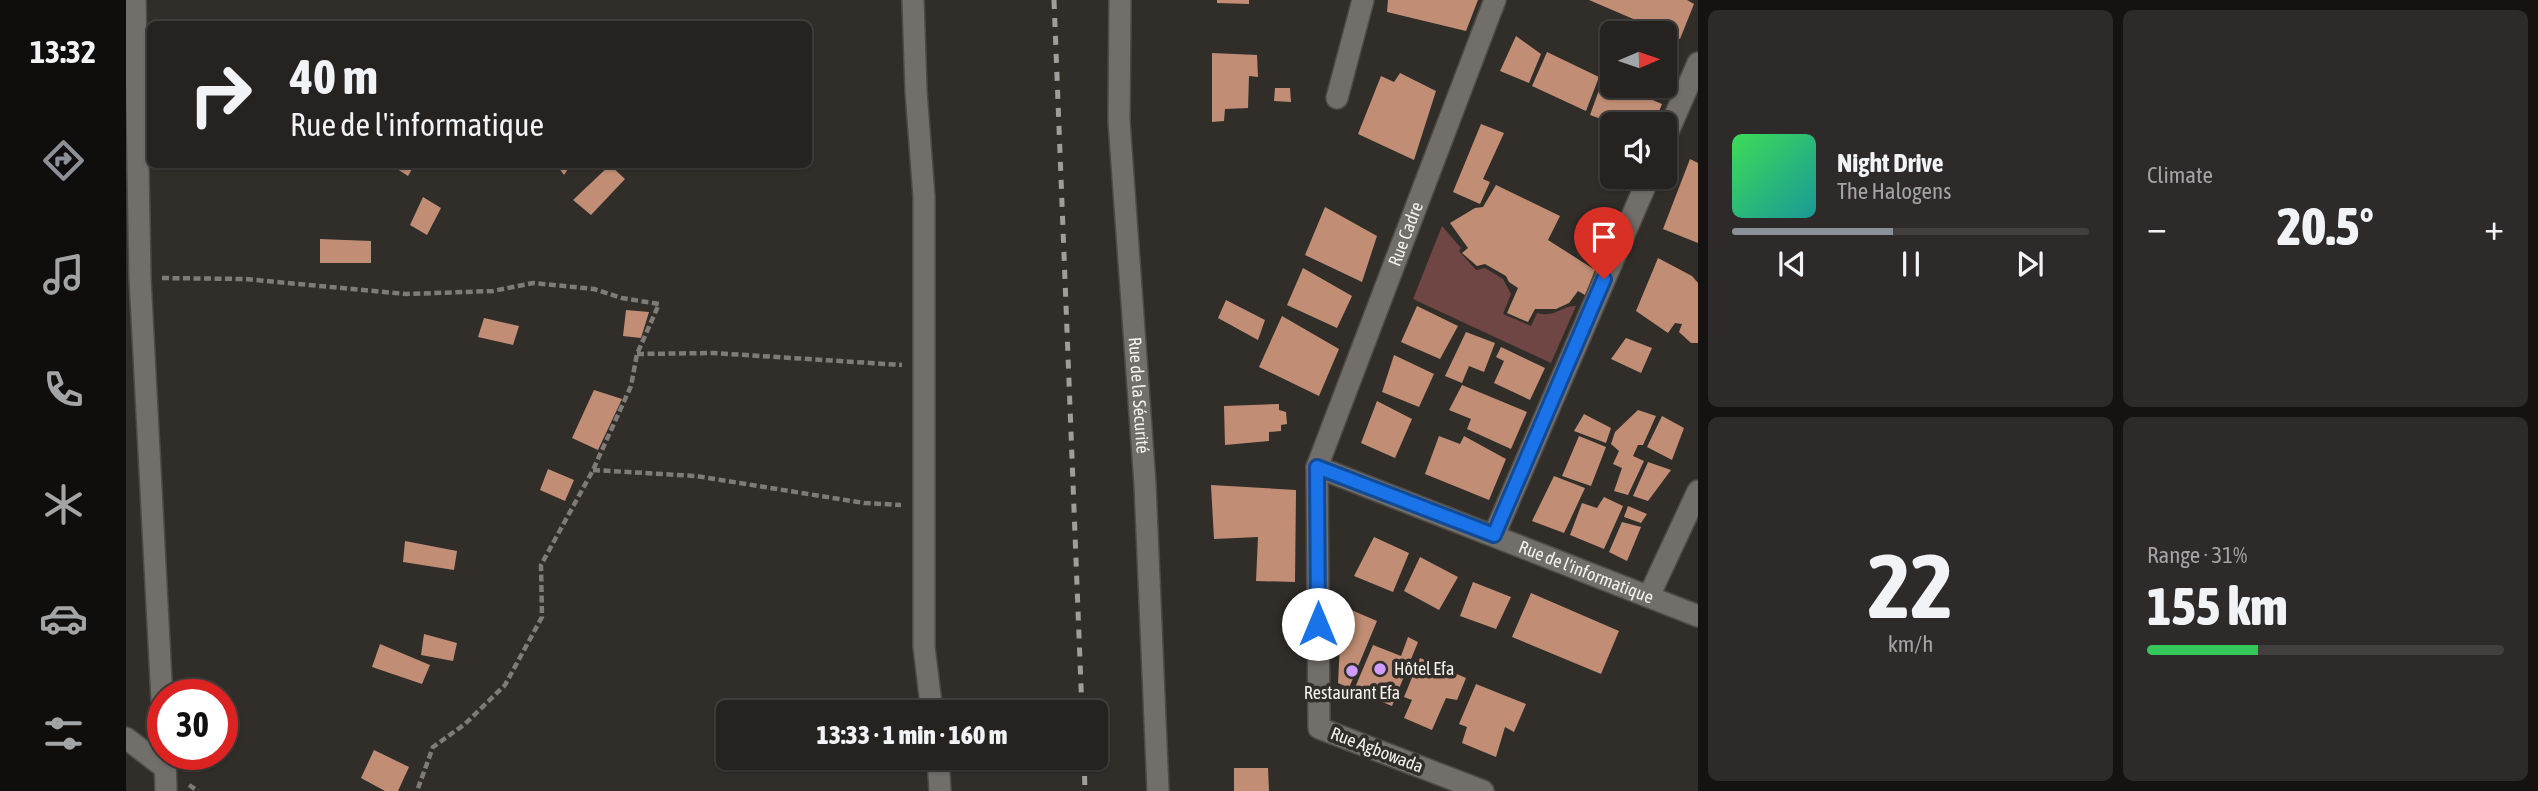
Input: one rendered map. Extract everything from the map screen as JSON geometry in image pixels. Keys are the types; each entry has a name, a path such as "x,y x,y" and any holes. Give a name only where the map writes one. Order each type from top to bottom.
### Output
{"street":[{"path":"135,0 140,278 161,679"},
{"path":"913,0 924,197 925,647 931,700"},
{"name":"Rue de la Sécurité","path":"1120,0 1119,121 1145,484 1158,791"},
{"path":"1337,98 1363,0"},
{"name":"Rue Cadre","path":"1317,467 1495,0"},
{"path":"1677,112 1698,63"},
{"path":"1494,535 1644,189"},
{"name":"Rue de l'informatique","path":"1317,467 1698,616"},
{"name":"Rue Agbowada","path":"1317,467 1319,728 1483,791"},
{"path":"1649,596 1698,491"},
{"path":"126,738 147,750"},
{"path":"165,770 166,791"},
{"path":"938,770 940,791"}],"path":[{"path":"140,278 245,279 407,295 493,290 533,283 594,289 622,298 659,304 637,354 631,386 593,470 541,565 542,617 505,685 465,723 433,747 418,791"},
{"path":"637,354 713,353 923,367"},
{"path":"593,470 695,476 864,503 924,505"}],"shaded area":[{"path":"1442,226 1476,270 1485,268 1503,279 1511,294 1503,314 1531,326 1537,313 1549,314 1576,306 1551,363 1413,299"}],"building":[{"path":"1217,0 1249,0 1249,4 1217,3"},
{"path":"1388,0 1478,0 1466,31 1387,12"},
{"path":"1589,0 1687,0 1694,4 1680,39 1677,38 1677,21 1638,21"},
{"path":"1516,36 1541,54 1529,83 1500,71"},
{"path":"1547,52 1599,77 1586,111 1532,86"},
{"path":"1212,53 1257,55 1258,77 1249,76 1248,108 1225,109 1224,121 1212,122"},
{"path":"1400,73 1436,91 1414,160 1358,134 1381,76 1394,82"},
{"path":"1600,87 1600,98 1648,98 1662,104 1659,112 1600,112 1600,119 1590,115"},
{"path":"1275,88 1290,88 1291,102 1274,101"},
{"path":"1481,124 1504,133 1483,179 1490,182 1480,204 1453,192"},
{"path":"1690,159 1698,163 1698,243 1663,229"},
{"path":"396,168 413,168 408,176"},
{"path":"559,168 569,168 564,175"},
{"path":"607,168 613,168 625,179 591,215 573,200"},
{"path":"1496,185 1560,216 1548,240 1595,270 1585,295 1578,291 1569,303 1556,309 1535,309 1528,322 1507,313 1518,288 1509,282 1506,276 1485,264 1477,266 1462,253 1468,248 1450,223 1475,208 1483,207"},
{"path":"423,197 441,208 427,235 410,225"},
{"path":"1325,207 1377,236 1362,282 1305,255"},
{"path":"320,239 371,241 371,263 320,263"},
{"path":"1658,258 1692,276 1698,283 1698,343 1691,343 1679,332 1682,324 1675,323 1668,333 1636,311"},
{"path":"1303,268 1352,296 1337,328 1287,305"},
{"path":"1226,300 1265,320 1258,340 1218,318"},
{"path":"1417,306 1458,326 1440,359 1401,342"},
{"path":"626,310 649,312 641,338 623,336"},
{"path":"1282,316 1339,349 1319,396 1259,367"},
{"path":"484,318 519,326 513,345 478,337"},
{"path":"1466,332 1495,343 1484,372 1469,366 1462,383 1445,376"},
{"path":"1626,338 1652,348 1641,373 1611,359"},
{"path":"1501,347 1545,368 1530,400 1494,383 1504,361 1496,357"},
{"path":"1394,355 1434,374 1419,407 1382,392"},
{"path":"1462,385 1527,412 1511,449 1467,429 1471,419 1449,410"},
{"path":"594,390 622,399 598,450 572,438"},
{"path":"1377,401 1412,419 1395,458 1361,443"},
{"path":"1279,404 1279,410 1286,412 1287,424 1281,425 1281,431 1269,432 1269,441 1225,445 1224,406"},
{"path":"1638,410 1656,416 1643,445 1638,445 1633,456 1644,461 1628,495 1614,491 1622,468 1613,464 1619,451 1611,444 1615,432"},
{"path":"1584,414 1611,428 1606,443 1574,431"},
{"path":"1662,416 1684,428 1672,460 1647,447"},
{"path":"1439,436 1460,444 1464,436 1506,459 1489,500 1425,474"},
{"path":"1579,436 1606,447 1591,486 1562,476"},
{"path":"1648,462 1671,470 1648,501 1633,496"},
{"path":"548,469 574,480 565,501 540,490"},
{"path":"1554,476 1585,488 1564,533 1532,521"},
{"path":"1211,485 1296,490 1295,582 1256,581 1258,537 1214,539"},
{"path":"1604,497 1623,506 1604,549 1570,535 1582,503 1597,508"},
{"path":"1628,506 1647,514 1641,523 1624,517"},
{"path":"1622,522 1641,527 1627,561 1609,552"},
{"path":"1374,537 1409,553 1393,592 1354,576"},
{"path":"405,541 457,551 454,570 403,562"},
{"path":"1420,557 1458,577 1439,610 1404,591"},
{"path":"1473,582 1511,597 1496,629 1460,616"},
{"path":"1531,593 1619,631 1601,674 1512,637"},
{"path":"1342,606 1377,621 1349,688 1338,683"},
{"path":"424,634 457,643 453,661 421,655"},
{"path":"1408,637 1418,642 1392,706 1354,690 1373,645 1401,656"},
{"path":"380,644 430,665 422,684 372,667"},
{"path":"1420,658 1466,678 1457,700 1446,698 1432,730 1404,718 1412,700 1404,697"},
{"path":"1476,684 1526,704 1514,732 1505,727 1496,757 1462,743 1467,727 1459,724"},
{"path":"374,750 409,767 398,791 385,791 361,778"},
{"path":"1234,768 1268,768 1269,791 1234,791"}],"railway":[{"path":"1054,0 1082,700"},
{"path":"1084,770 1085,791"}],"place":[{"name":"Hôtel Efa","path":"1380,669"},
{"name":"Restaurant Efa","path":"1352,671"}],"route":[{"path":"1318,624 1317,467 1494,535 1604,279"}]}
